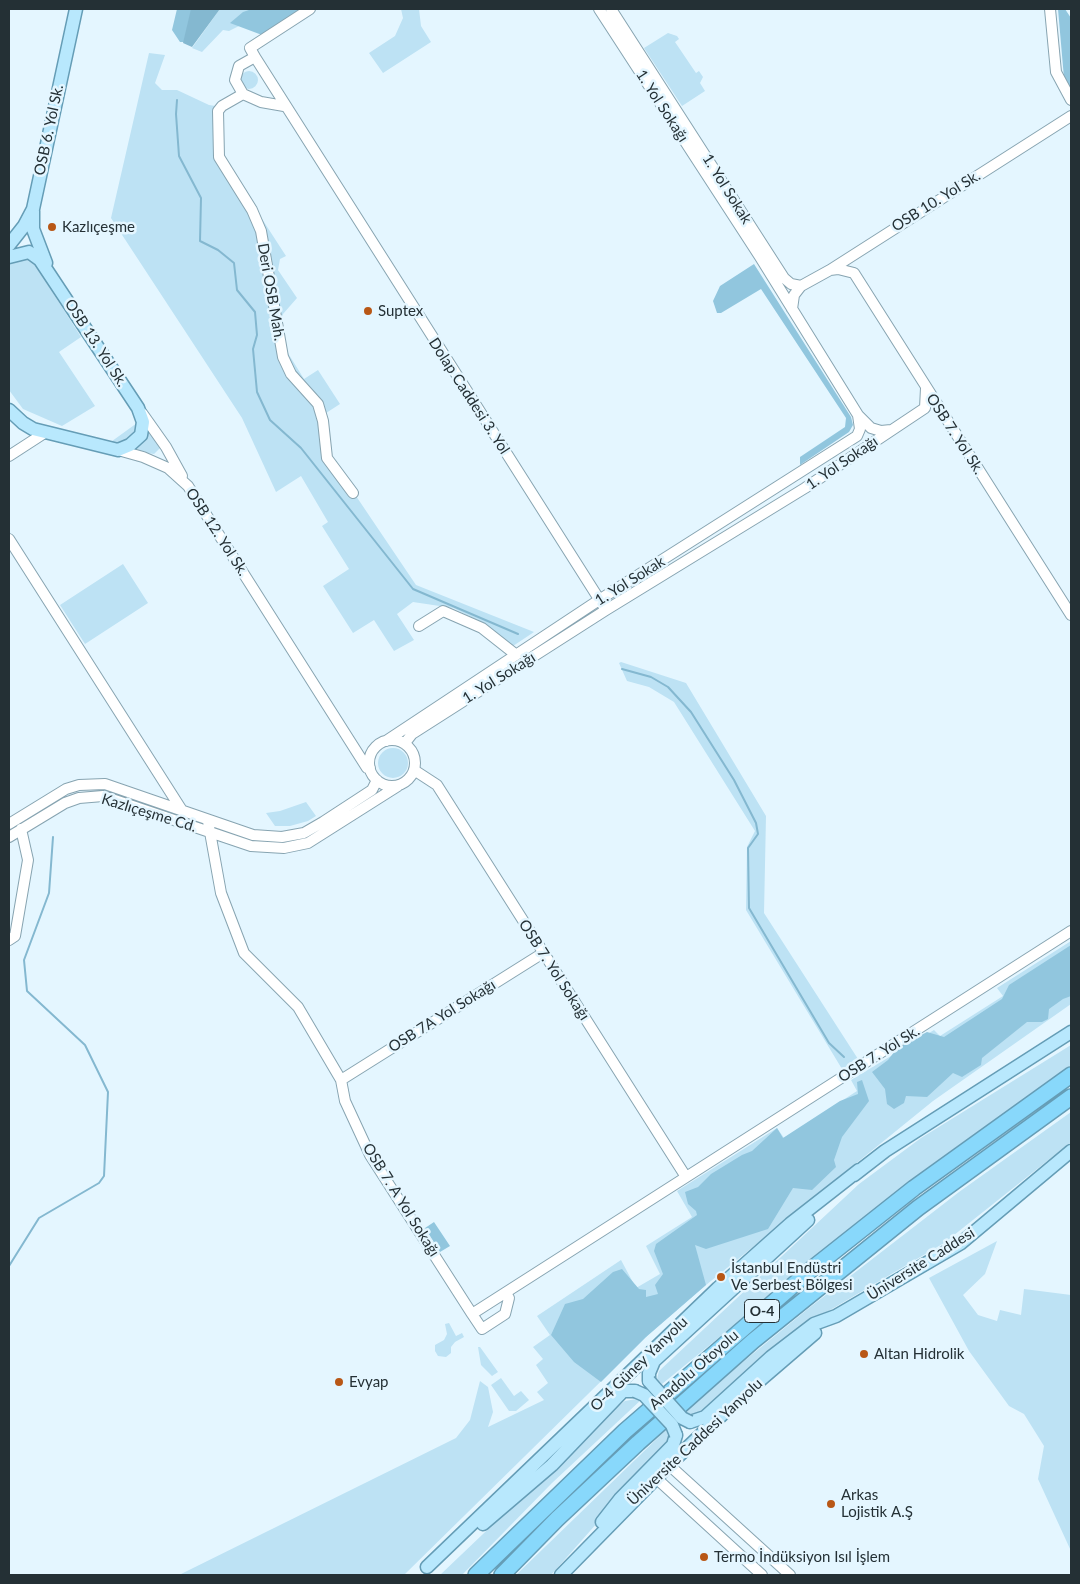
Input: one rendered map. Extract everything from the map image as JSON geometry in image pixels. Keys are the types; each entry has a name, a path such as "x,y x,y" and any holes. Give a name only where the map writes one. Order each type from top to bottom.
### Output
{"highway":[{"name":"Anadolu Otoyolu","path":"476,1575 625,1431 806,1274 914,1188 1071,1075"},
{"name":"Anadolu Otoyolu","path":"502,1575 557,1519 631,1450 753,1341 911,1213 1071,1097"}],"main road":[{"name":"OSB 6. Yol Sk.","path":"9,244 24,226 33,209 76,9"},
{"path":"33,209 33,229 37,244 54,279"},
{"path":"9,258 23,252 35,255 54,279"},
{"name":"OSB 13. Yol Sk.","path":"54,279 138,408"},
{"path":"118,450 130,445 141,434 143,422 138,408"},
{"name":"OSB 12. Yol Sk.","path":"9,410 23,424 46,432 118,450"},
{"path":"836,1316 814,1324 771,1357 704,1417 690,1422 682,1418 649,1381 649,1372 654,1361 859,1170 885,1151 1071,1032"},
{"name":"Üniversite Caddesi","path":"836,1316 961,1243 1071,1151"},
{"name":"O-4 Güney Yanyolu","path":"423,1571 718,1288 790,1224 859,1170"},
{"name":"Üniversite Caddesi Yanyolu","path":"565,1571 668,1465 744,1394 836,1316"},
{"path":"423,1571 487,1521 552,1465 623,1391 635,1390 644,1395 672,1425 676,1435 673,1445 620,1499 565,1571"}],"street":[{"path":"284,106 262,102 244,94 235,80 239,66 255,57 250,48 310,9"},
{"name":"1. Yol Sokağı","path":"599,9 764,255 792,309 858,415 871,428 881,431 892,430"},
{"name":"1. Yol Sokak","path":"611,9 764,255 791,284 801,286"},
{"path":"1050,9 1056,72 1071,100"},
{"name":"Dolap Caddesi 3. Yol","path":"255,57 284,106 606,610"},
{"name":"Deri OSB Mah.","path":"244,94 222,106 218,111 219,157 252,210 261,232 283,357 292,374 318,404 323,421 328,458 353,493"},
{"name":"OSB 10. Yol Sk.","path":"801,286 830,270 862,248 1070,120"},
{"path":"830,270 838,269 854,273 857,258 862,248"},
{"name":"OSB 7. Yol Sk.","path":"854,273 1071,615"},
{"path":"792,309 794,295 801,286"},
{"path":"925,408 926,388"},
{"path":"138,408 166,448 188,486"},
{"path":"892,430 925,408 942,412"},
{"name":"1. Yol Sokak","path":"386,741 515,654 857,436 860,429 858,415"},
{"name":"1. Yol Sokağı","path":"405,743 412,734 606,610 806,488 892,430"},
{"path":"9,456 46,432"},
{"path":"143,457 153,456 166,448"},
{"name":"OSB 12. Yol Sk.","path":"118,450 143,457 173,471 188,486 367,768 370,768"},
{"path":"9,539 183,812 186,824"},
{"path":"419,626 443,610 482,628 515,654"},
{"path":"209,832 251,846 284,848 308,843 405,782 414,770 414,755 405,743 392,740 386,741 372,752 370,768 377,780 383,784 398,786"},
{"path":"354,746 372,752"},
{"name":"OSB 7. Yol Sokağı","path":"414,770 437,786 686,1177"},
{"path":"9,824 66,789 79,784 105,784 252,835 282,837 304,833 357,802 372,790 377,780"},
{"name":"Kazlıçeşme Cd.","path":"9,837 65,803 79,798 103,796 209,832"},
{"name":"OSB 7. A Yol Sokağı","path":"208,821 221,893 244,953 298,1007 341,1080 344,1101 370,1155 472,1314"},
{"path":"9,940 15,936 28,860 21,829"},
{"name":"OSB 7. Yol Sk.","path":"686,1177 1071,931"},
{"name":"OSB 7A Yol Sokağı","path":"341,1080 543,953"},
{"path":"506,1293 509,1298 505,1314 482,1329 472,1314 686,1177"},
{"path":"668,1465 790,1575"},
{"path":"656,1478 762,1575"}],"shaded area":[{"path":"177,9 194,9 187,42 180,42 172,30"},
{"path":"191,9 220,9 192,47 183,43"},
{"path":"220,9 267,9 229,31 223,30 202,52 192,48"},
{"path":"252,9 302,9 262,35 230,23 243,12"},
{"path":"401,9 419,9 421,26 431,42 383,73 369,53 395,36 403,18"},
{"path":"1058,9 1065,9 1071,18 1071,89 1064,78"},
{"path":"668,33 677,36 679,39 675,42 696,73 699,71 703,77 700,83 705,91 682,106 644,48"},
{"path":"149,53 165,55 155,83 162,90 177,90 209,105 222,107 218,151 286,256 280,259 278,270 297,298 283,314 278,337 304,379 318,370 340,404 323,415 327,453 416,585 534,632 513,646 485,624 453,608 413,602 397,614 414,640 394,651 374,620 353,633 323,586 349,569 322,526 328,522 301,476 276,492 242,418 111,218"},
{"path":"249,71 255,74 258,80 255,86 249,89 243,86 240,80 243,74"},
{"path":"22,257 32,260 81,337 59,352 95,406 62,426 23,409 9,390 9,265"},
{"path":"754,264 851,417 853,425 849,432 800,465 800,457 845,427 846,418 761,289 721,313 717,313 713,301 720,286"},
{"path":"137,423 138,429 126,444 108,444"},
{"path":"148,426 161,447 154,454 135,451 146,438"},
{"path":"123,564 148,603 85,644 60,605"},
{"path":"621,662 686,683 766,816 764,913 858,1059 842,1069 746,910 747,847 755,831 674,702 649,687 627,681 619,663"},
{"path":"393,748 404,752 408,763 404,774 393,778 382,774 378,763 382,752"},
{"path":"306,802 316,816 308,821 290,826 275,826 266,813 280,811"},
{"path":"1071,941 1071,1004 933,1101 706,1285 646,1337 404,1575 179,1575 456,1438 470,1420 480,1381 488,1387 493,1412 488,1427 544,1400 537,1392 548,1383 536,1365 543,1359 533,1347 550,1335 537,1316 621,1260 636,1288 660,1274 646,1246 692,1217 677,1191 777,1128 784,1138 857,1091 851,1080 934,1030 940,1036 1003,996 997,988"},
{"path":"1071,945 1071,996 1049,1009 1048,1019 1042,1022 1027,1022 982,1058 981,1065 962,1077 953,1073 927,1097 906,1096 904,1103 894,1109 887,1104 885,1089 872,1072 888,1060 898,1047 927,1032 944,1037 1002,999 1009,985"},
{"path":"1071,1045 1071,1065 923,1171 662,1384 657,1379 659,1371 859,1184 921,1138"},
{"path":"862,1080 869,1101 842,1137 834,1160 836,1167 812,1190 793,1188 768,1229 706,1249 695,1245 706,1285 646,1337 601,1382 574,1362 551,1335 565,1304 583,1299 613,1272 622,1269 639,1289 646,1290 646,1297 658,1294 655,1285 663,1274 654,1251 656,1244 697,1215 696,1211 688,1204 685,1192 698,1187 711,1174 752,1151 777,1128 783,1138 840,1101 858,1094 857,1082"},
{"path":"1071,1112 1071,1142 944,1243 820,1316 699,1415 689,1415 684,1410 809,1308 959,1192"},
{"path":"434,1222 450,1246 440,1252 425,1228"},
{"path":"997,1241 985,1274 963,1295 978,1315 997,1321 1000,1310 1021,1315 1024,1289 1071,1295 1071,1551 1038,1479 1044,1446 1024,1414 1009,1406 969,1351 929,1278"},
{"path":"449,1323 456,1336 462,1333 464,1337 455,1342 451,1347 451,1353 446,1357 438,1356 435,1351 435,1345 444,1340 447,1334 445,1324"},
{"path":"478,1347 480,1347 498,1372 492,1376 481,1365"},
{"path":"501,1378 514,1396 521,1391 529,1400 516,1411 509,1411 491,1385"},
{"path":"642,1399 552,1483 462,1575 440,1575 611,1412 625,1401"},
{"path":"667,1429 671,1431 669,1442 551,1575 516,1575"}],"waterway":[{"path":"177,100 179,156 201,198 200,241 218,250 234,263 237,290 255,312 257,335 253,349 257,392 270,420 301,448 413,589 518,634"},
{"path":"622,669 651,677 668,687 691,712 734,780 756,823 758,834 748,848 749,908 829,1043 844,1057"},
{"path":"9,1266 39,1218 99,1183 104,1176 108,1092 85,1045 27,991 24,960 49,893 53,837"}],"place":[{"name":"Kazlıçeşme","path":"52,227"},
{"name":"Suptex","path":"368,311"},
{"name":"İstanbul Endüstri Ve Serbest Bölgesi","path":"721,1277"},
{"name":"Altan Hidrolik","path":"864,1354"},
{"name":"Evyap","path":"339,1382"},
{"name":"Arkas Lojistik A.Ş","path":"831,1504"},
{"name":"Termo İndüksiyon Isıl İşlem","path":"704,1557"}]}
